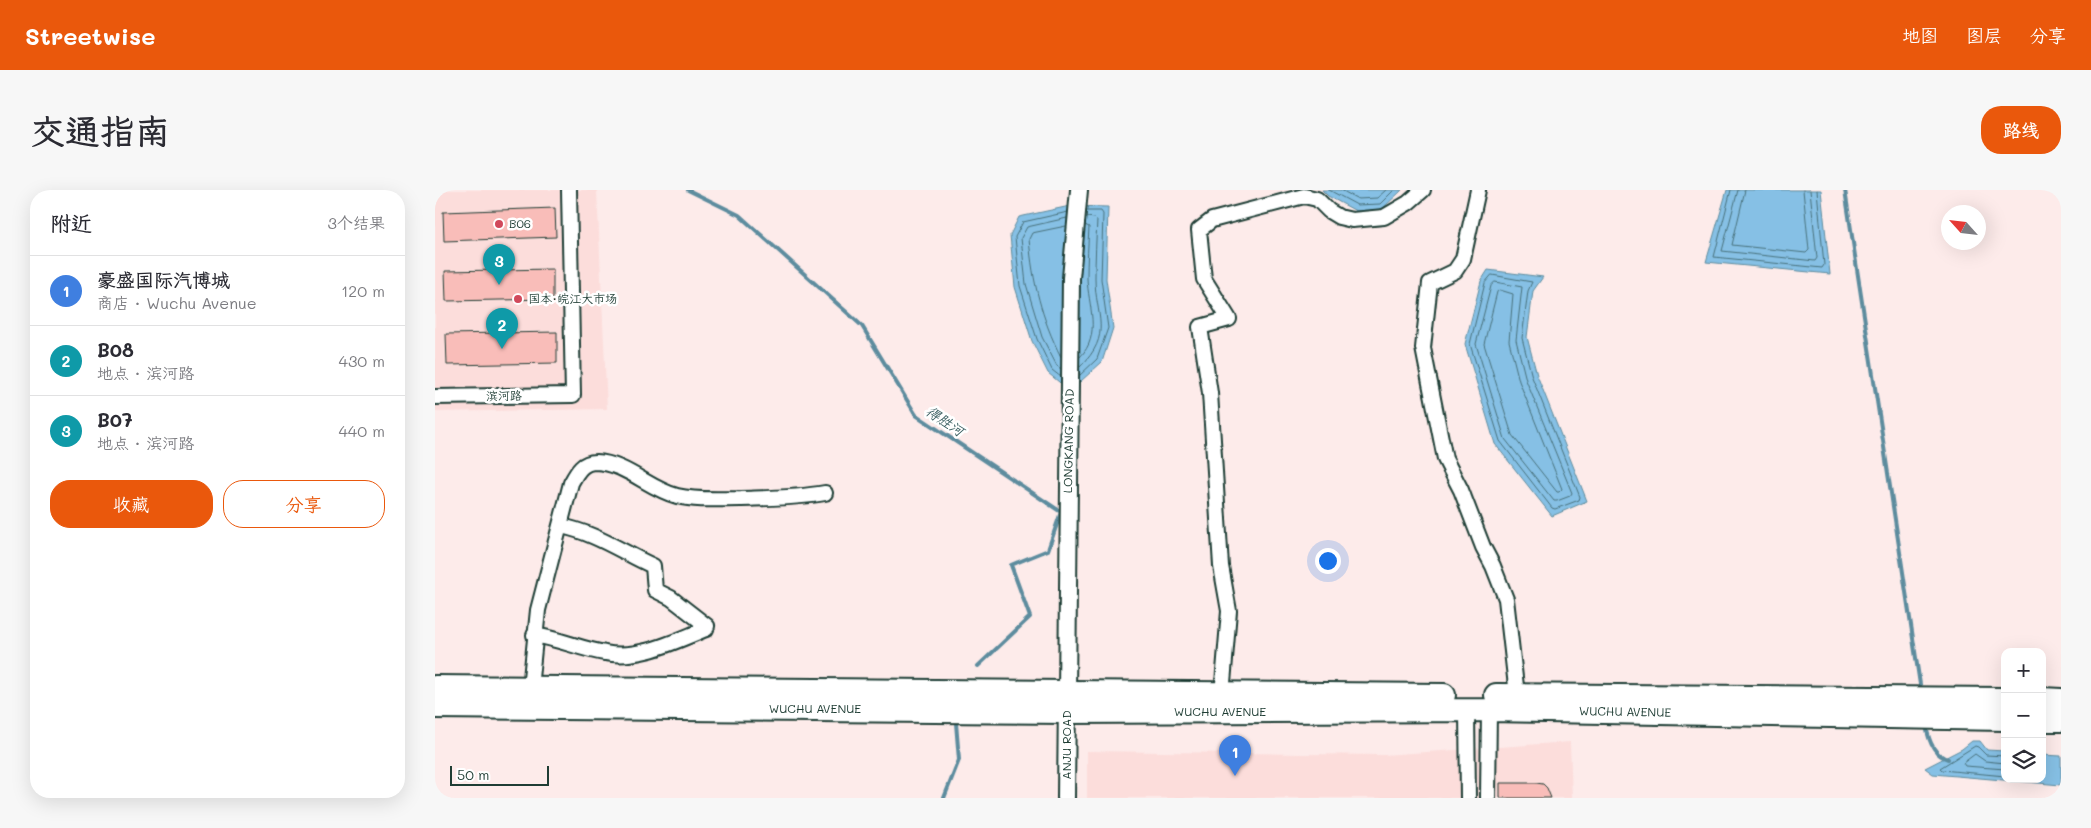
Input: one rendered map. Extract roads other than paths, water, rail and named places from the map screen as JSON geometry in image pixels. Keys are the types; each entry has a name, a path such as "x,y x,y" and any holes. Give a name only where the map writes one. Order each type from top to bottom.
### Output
{"highway":[{"name":"WUCHU AVENUE","path":"435,687 530,688 884,700"},
{"name":"WUCHU AVENUE","path":"1067,702 1222,695 1517,695 1902,707"},
{"name":"WUCHU AVENUE","path":"435,707 884,700 1478,711 1953,707 2001,699"},
{"path":"2046,699 2061,700"},
{"name":"WUCHU AVENUE","path":"1953,707 2001,718"},
{"path":"2046,720 2061,720"}],"street":[{"name":"滨河路","path":"435,397 573,395 569,190"},
{"name":"LONGKANG ROAD","path":"1067,702 1071,278 1079,190"},
{"path":"1222,695 1229,611 1221,566 1210,393 1200,327 1229,319 1204,280 1199,230 1212,220 1304,196 1317,199 1329,211 1352,220 1384,217 1408,203 1423,190"},
{"path":"1478,190 1463,259 1455,271 1430,283 1423,348 1445,458 1461,490 1505,599 1517,695"},
{"path":"530,688 538,610 571,483 576,474 587,463 594,462 614,466 677,496 711,499 802,498 825,493"},
{"path":"534,635 566,641 581,648 608,654 637,653 706,630 707,626 671,598 655,590 653,566 595,536 581,530 560,526"},
{"name":"ANJU ROAD","path":"1066,798 1067,702"},
{"path":"1468,798 1478,711"},
{"path":"1478,711 1488,798"}],"water":[{"path":"1322,190 1402,190 1382,209 1356,211 1328,196"},
{"path":"1727,190 1821,190 1830,274 1706,262"},
{"path":"1070,206 1108,207 1106,279 1113,328 1102,362 1070,391 1048,373 1032,341 1015,287 1010,235 1019,217"},
{"path":"1488,270 1543,277 1533,291 1527,337 1537,375 1587,501 1552,516 1495,444 1465,344 1481,281"},
{"path":"1972,741 1980,741 1987,750 2001,751 2001,780 1933,774 1925,768 1962,749"},
{"path":"2046,755 2061,756 2061,785 2038,783 2046,783"}],"waterway":[{"name":"得胜河","path":"688,190 739,215 862,326 916,415 1061,512 1048,550 1011,565 1030,617 978,666"},
{"path":"1845,190 1921,691"},
{"name":"得胜河","path":"944,798 959,760 956,723"},
{"path":"1926,725 1928,735 1935,750 1948,759"}],"place":[{"name":"B06","path":"499,224"},
{"name":"B07","path":"499,285"},
{"name":"国本·皖江大市场","path":"518,299"},
{"name":"B08","path":"502,349"},
{"name":"豪盛国际汽博城","path":"1235,776"}]}
